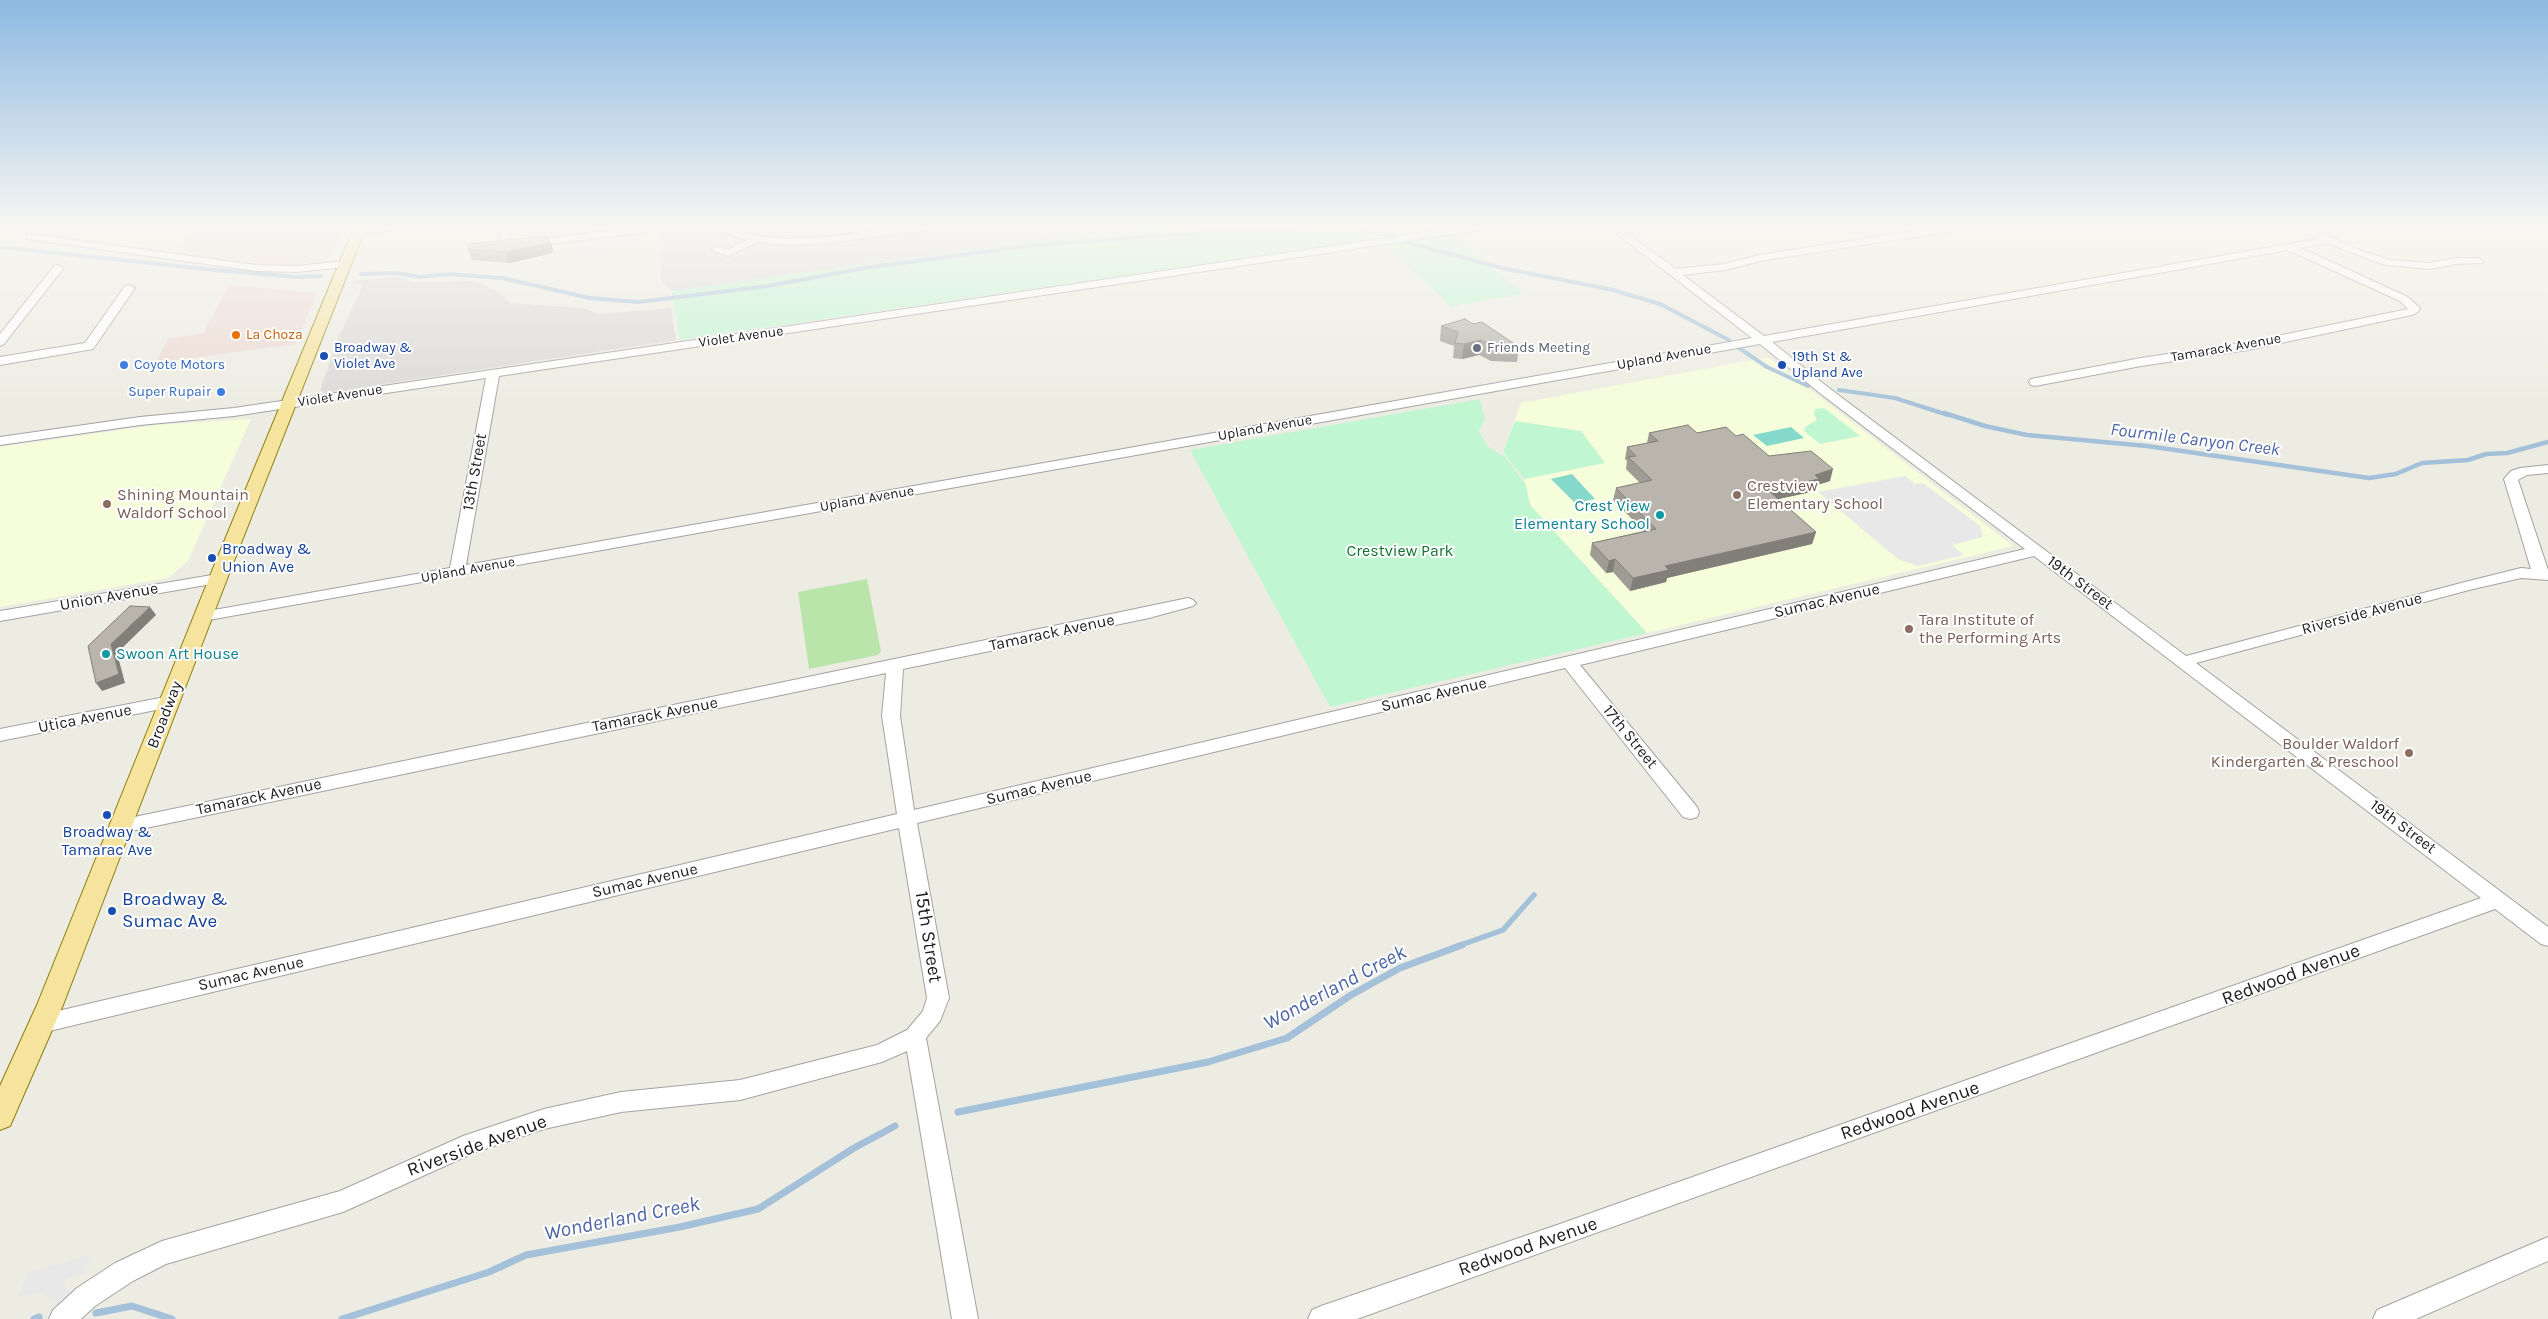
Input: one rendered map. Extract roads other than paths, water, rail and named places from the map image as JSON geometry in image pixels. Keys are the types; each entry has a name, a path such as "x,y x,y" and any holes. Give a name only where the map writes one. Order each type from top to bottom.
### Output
{"main road":[{"name":"Broadway","path":"0,1117 42,1024 122,826 218,578 335,289"}],"street":[{"path":"0,342 42,289"},
{"path":"0,361 89,346 129,289"},
{"name":"Violet Avenue","path":"0,441 140,421 234,412 290,404 1064,289"},
{"name":"19th Street","path":"1693,289 1761,339 1820,388 2185,661 2548,938"},
{"name":"Upland Avenue","path":"203,616 2047,289"},
{"name":"Tamarack Avenue","path":"2035,382 2140,362 2248,346 2412,312 2414,308 2404,300 2379,289"},
{"name":"13th Street","path":"457,572 492,373"},
{"path":"2544,574 2511,479 2516,474 2525,471 2548,469"},
{"name":"Sumac Avenue","path":"42,1024 2037,550"},
{"name":"Riverside Avenue","path":"2185,661 2466,586 2521,573 2544,574"},
{"name":"Union Avenue","path":"0,616 218,578"},
{"name":"Tamarack Avenue","path":"122,826 1149,613 1188,603"},
{"name":"17th Street","path":"1569,662 1690,812"},
{"name":"15th Street","path":"895,666 891,716 894,746 938,998 932,1015 915,1036"},
{"name":"Utica Avenue","path":"0,735 170,702"},
{"name":"Redwood Avenue","path":"1321,1319 1557,1237 2498,900"},
{"path":"915,1036 965,1319"},
{"name":"Riverside Avenue","path":"62,1319 86,1297 124,1272 162,1253 342,1201 480,1140 544,1119 621,1102 740,1090 882,1053 915,1036"},
{"path":"2386,1319 2548,1249"}],"waterway":[{"name":"Fourmile Canyon Creek","path":"548,289 590,298 639,302 747,289"},
{"name":"Fourmile Canyon Creek","path":"1606,289 1660,304 1729,340"},
{"name":"Fourmile Canyon Creek","path":"1739,348 1767,367 1808,386"},
{"name":"Fourmile Canyon Creek","path":"1839,390 1895,398 1948,415"},
{"name":"Fourmile Canyon Creek","path":"1944,413 1985,426 2027,435 2147,446 2369,478 2396,474 2422,463 2468,460 2486,454 2507,453 2548,442"},
{"name":"Wonderland Creek","path":"1458,946 1503,930 1534,895"},
{"name":"Wonderland Creek","path":"958,1112 1208,1062 1287,1038 1351,995 1400,968 1462,945"},
{"name":"Wonderland Creek","path":"342,1319 489,1272 526,1255 680,1227 758,1209 854,1148 895,1126"},
{"name":"Wonderland Creek","path":"96,1313 132,1306 172,1319"},
{"name":"Wonderland Creek","path":"34,1319 39,1317"}],"place":[{"name":"La Choza","path":"236,335"},
{"name":"Friends Meeting","path":"1477,348"},
{"name":"Broadway & Violet Ave","path":"324,356"},
{"name":"Coyote Motors","path":"124,365"},
{"name":"19th St & Upland Ave","path":"1782,365"},
{"name":"Super Rupair","path":"221,392"},
{"name":"Crestview Elementary School","path":"1737,495"},
{"name":"Shining Mountain Waldorf School","path":"107,504"},
{"name":"Crest View Elementary School","path":"1660,515"},
{"name":"Broadway & Union Ave","path":"212,558"},
{"name":"Tara Institute of the Performing Arts","path":"1909,629"},
{"name":"Swoon Art House","path":"106,654"},
{"name":"Boulder Waldorf Kindergarten & Preschool","path":"2409,753"},
{"name":"Broadway & Tamarac Ave","path":"107,815"},
{"name":"Broadway & Sumac Ave","path":"112,911"}],"park label":[{"name":"Crestview Park","path":"1400,551"}]}
